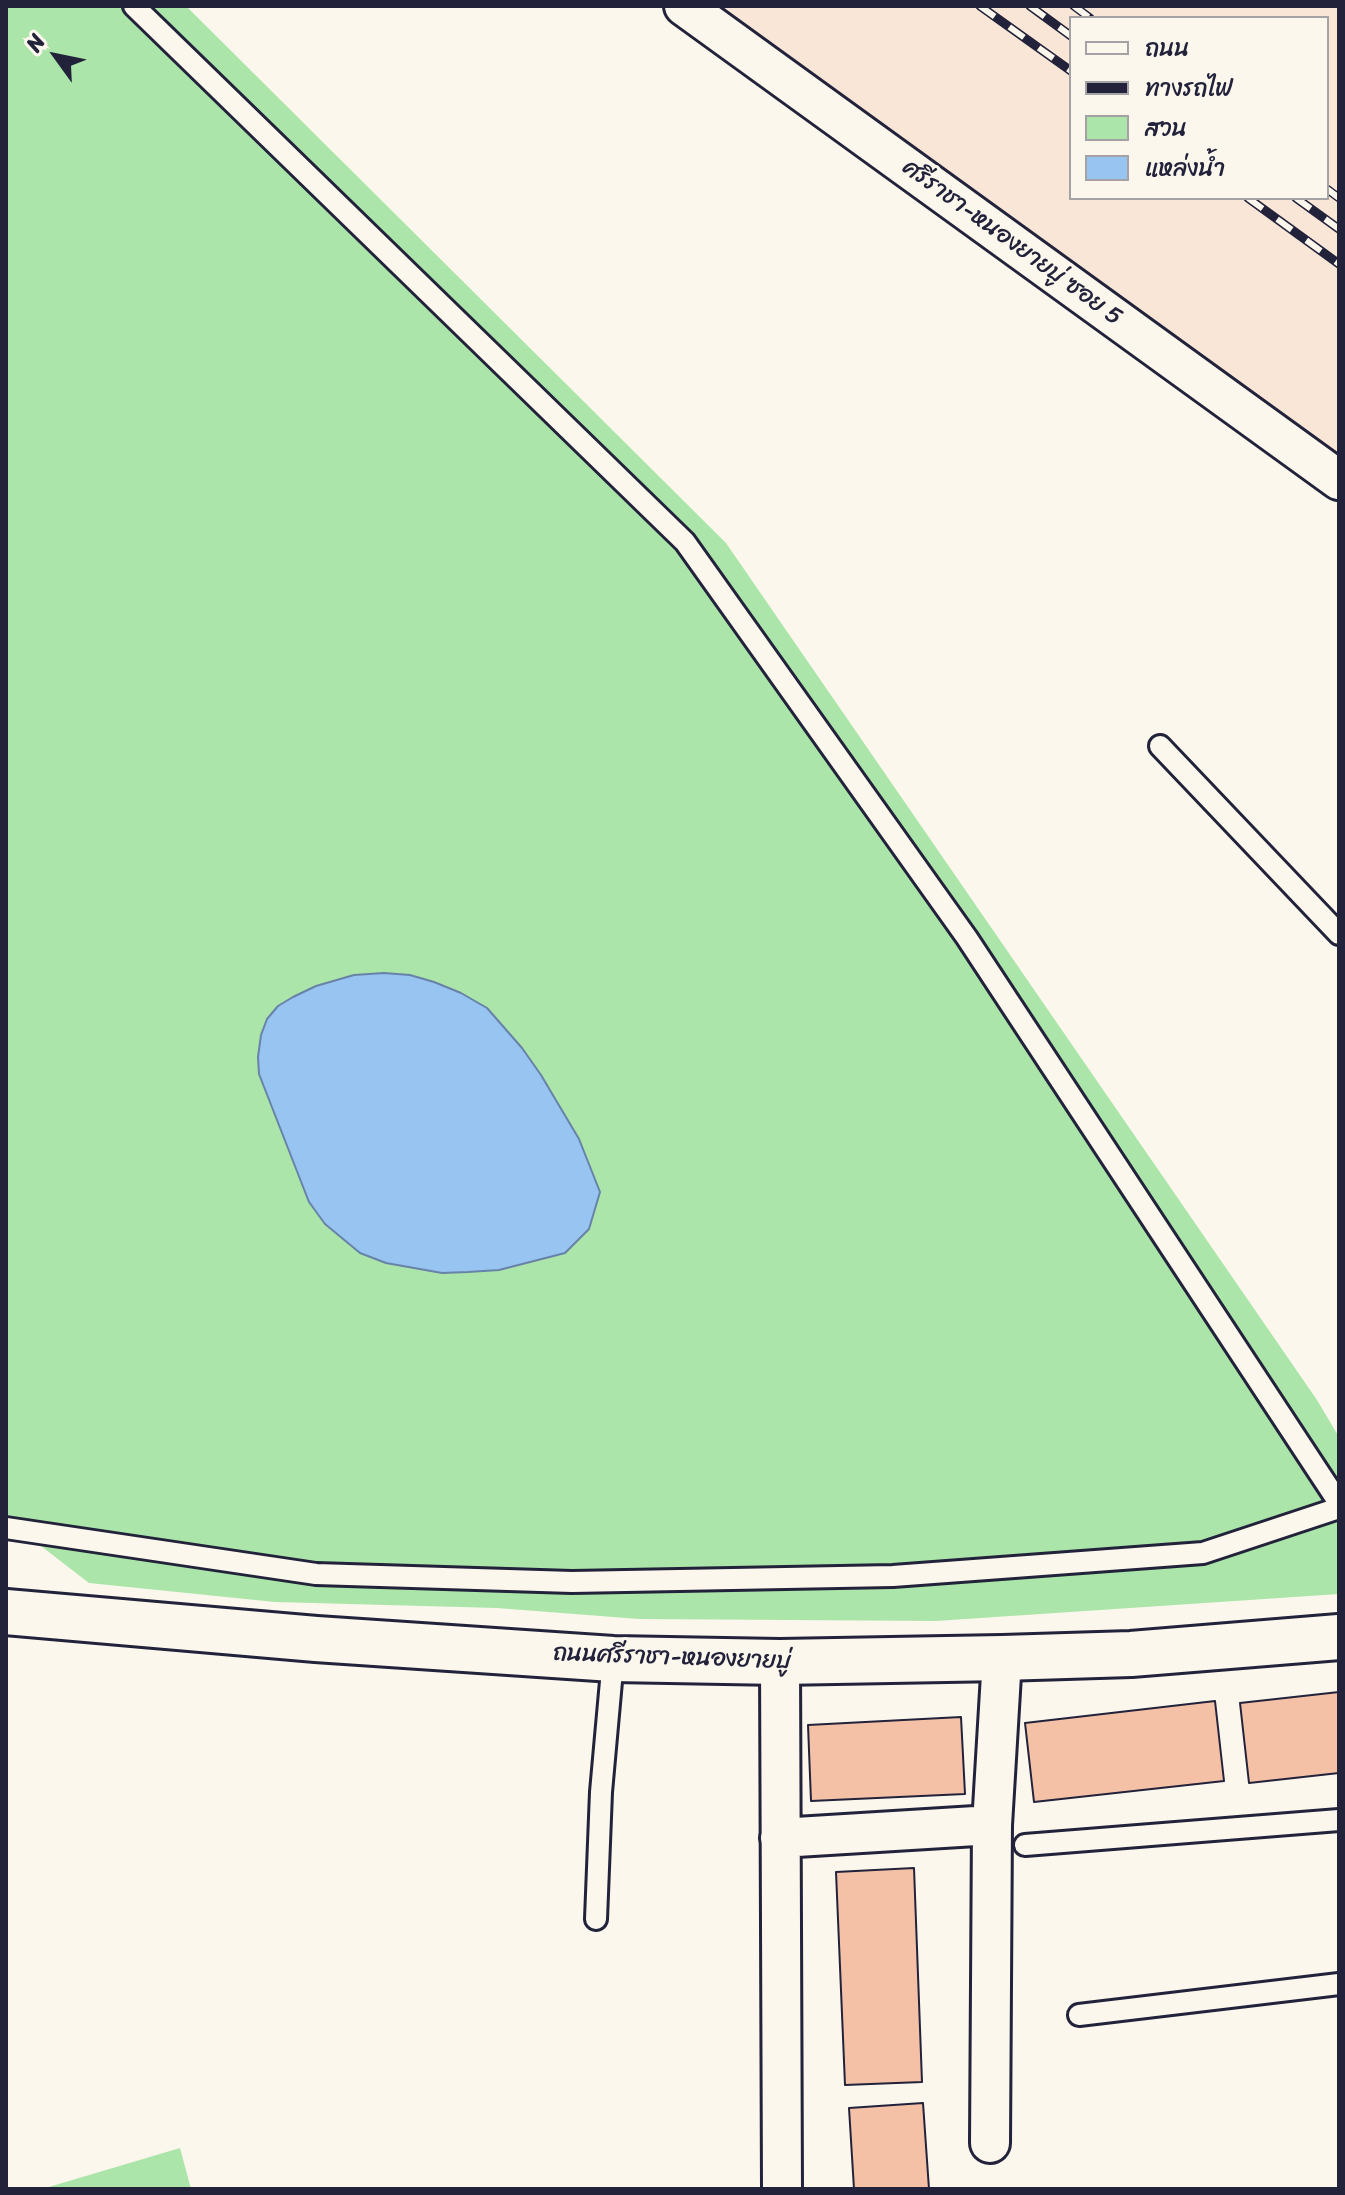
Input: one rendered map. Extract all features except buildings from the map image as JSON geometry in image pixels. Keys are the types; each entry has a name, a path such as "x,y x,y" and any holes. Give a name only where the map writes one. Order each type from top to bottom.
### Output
{"main road":[{"name":"ถนนศรีราชา-หนองยายบู่","path":"6,1612 316,1639 613,1659 780,1662 1002,1658 1131,1654 1339,1637"}],"street":[{"name":"ศรีราชา-หนองยายบู่ ซอย 5","path":"684,6 1339,480"},
{"path":"990,2143 992,1825 1002,1658"},
{"path":"780,1662 782,2189"},
{"path":"780,1838 992,1825"}],"lane":[{"path":"6,1528 316,1574 588,1582 893,1576 1203,1553 1339,1506 967,938 685,542 134,6"},
{"path":"1160,746 1339,934"},
{"path":"596,1919 601,1792 613,1659"},
{"path":"1025,1845 1339,1820"},
{"path":"1079,2015 1339,1984"}],"shaded area":[{"path":"717,6 1339,6 1339,457"}],"green space":[{"path":"6,6 186,6 726,543 1317,1400 1339,1437 1339,1594 936,1621 639,1619 497,1608 275,1602 89,1583 6,1519"},
{"path":"180,2148 191,2189 42,2189"}],"water":[{"path":"354,975 410,975 434,982 487,1008 541,1075 579,1139 600,1192 589,1229 565,1253 499,1270 468,1272 442,1273 386,1263 360,1253 325,1224 309,1202 259,1074 261,1035 267,1019 278,1006 293,997 316,986"}],"railway":[{"path":"980,6 1069,70"},
{"path":"1030,6 1069,35"},
{"path":"1074,6 1087,16"},
{"path":"1329,190 1339,198"},
{"path":"1251,200 1339,264"},
{"path":"1299,200 1339,229"}]}
